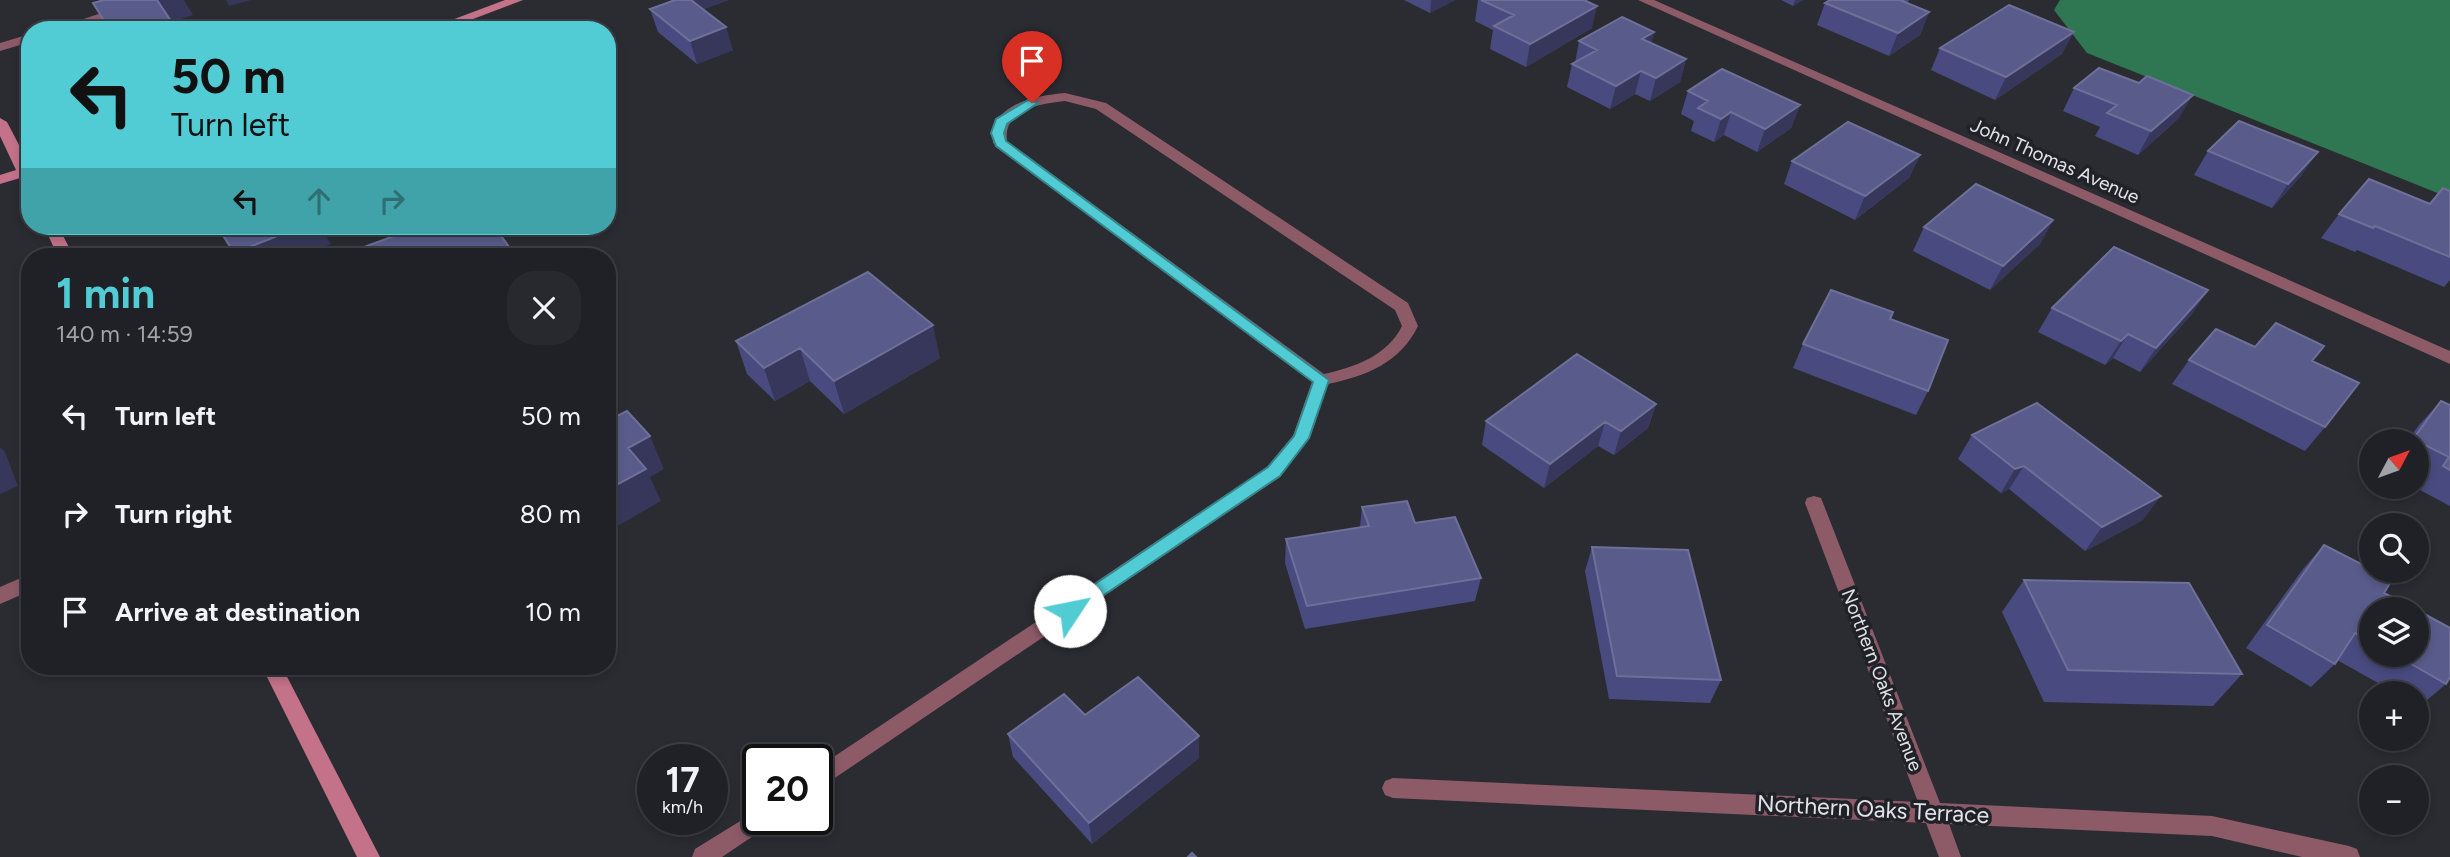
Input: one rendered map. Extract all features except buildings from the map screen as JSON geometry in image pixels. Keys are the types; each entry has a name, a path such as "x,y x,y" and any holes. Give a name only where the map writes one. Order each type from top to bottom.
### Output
{"main road":[{"path":"457,21 517,0"},
{"path":"0,122 21,162"},
{"path":"0,180 21,176"},
{"path":"276,675 369,857"}],"street":[{"path":"85,21 154,0"},
{"name":"John Thomas Avenue","path":"1644,0 2450,358"},
{"path":"0,47 21,41"},
{"path":"1050,98 1087,100 1101,106 1402,307 1410,327 1405,341 1364,367 1321,380 1000,143 998,133 1001,122 1013,112 1050,98"},
{"path":"833,769 1274,472 1301,438 1321,380"},
{"name":"Northern Oaks Avenue","path":"1814,503 1951,857"},
{"path":"0,596 21,587"},
{"name":"Northern Oaks Terrace","path":"1393,788 2212,826 2349,857"},
{"path":"703,857 742,831"}],"green space":[{"path":"2060,0 2450,0 2450,198 2087,53 2054,10"}],"route":[{"path":"1032,103 1013,112 1001,122 998,133 1000,143 1321,380 1301,438 1274,472 1070,611"}]}
